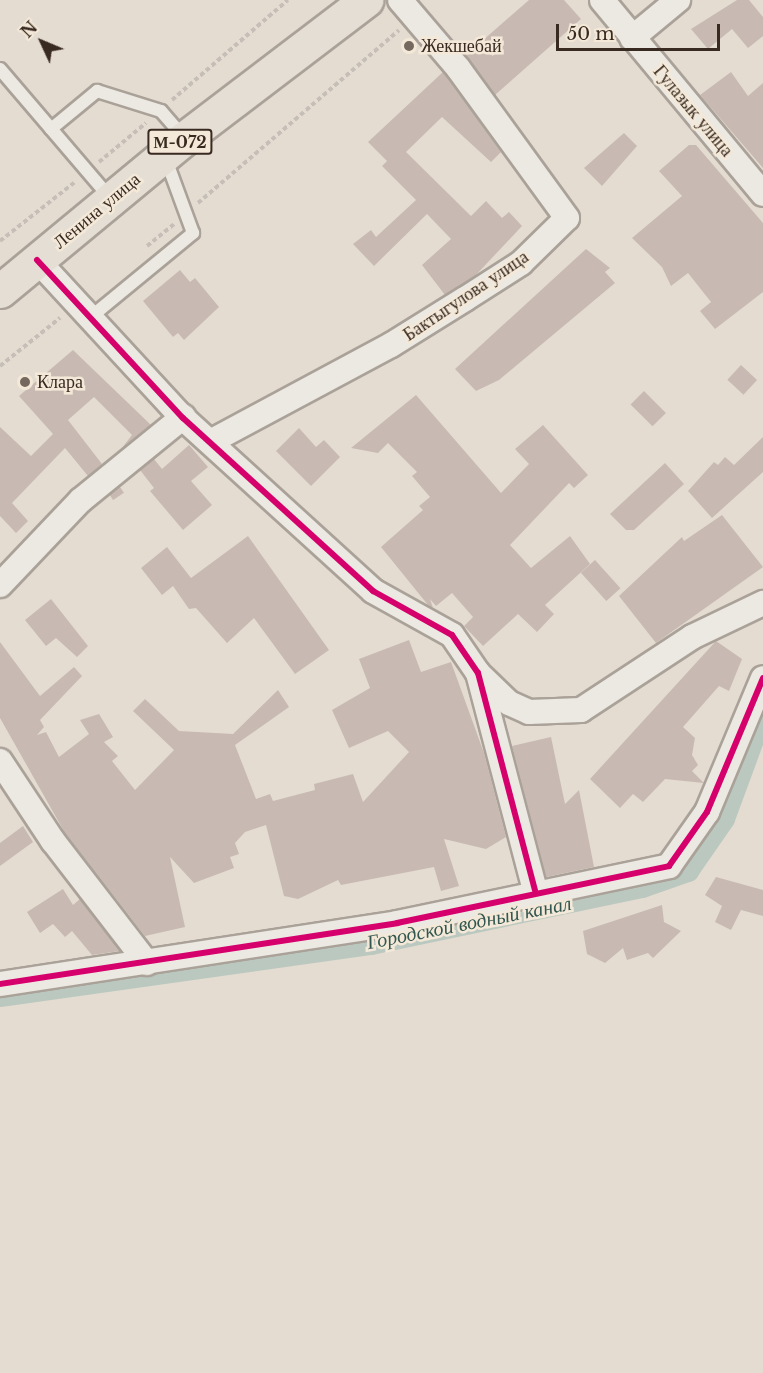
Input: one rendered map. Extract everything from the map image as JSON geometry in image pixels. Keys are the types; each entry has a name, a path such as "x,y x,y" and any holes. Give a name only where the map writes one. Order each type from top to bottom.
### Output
{"main road":[{"name":"Ленина улица","path":"0,291 174,147 366,0"}],"street":[{"name":"Гулазык улица","path":"602,0 763,194"},
{"path":"632,38 678,0"},
{"name":"Бактыгулова улица","path":"210,442 447,310 521,263 567,218 408,8"},
{"path":"37,260 86,309 183,417 374,591 452,634 478,673 509,703 530,712 581,711 692,637 763,603"},
{"path":"0,585 81,500 183,417"},
{"path":"478,673 535,891"},
{"path":"0,984 396,923 535,891 669,866 707,812 763,678"},
{"path":"0,760 52,841 147,963"}],"lane":[{"path":"0,69 111,199"},
{"path":"51,129 97,91 160,111 174,147 193,233 86,309"}],"path":[{"path":"138,254 188,211 408,8"},
{"path":"0,366 86,309"}],"building":[{"path":"529,0 564,0 581,19 495,95 466,55"},
{"path":"737,0 749,0 763,17 763,36 748,48 732,29 708,49 691,29"},
{"path":"443,72 501,152 491,162 442,117 406,152 471,216 486,201 502,218 509,212 522,226 475,276 445,295 422,265 451,239 427,214 374,266 353,244 371,230 376,237 416,200 382,166 387,161 368,142"},
{"path":"731,72 748,96 763,83 763,168 700,95"},
{"path":"624,133 637,146 602,186 584,168"},
{"path":"689,145 696,145 763,223 763,292 715,329 700,311 711,302 688,273 671,286 662,267 632,238 682,196 659,171"},
{"path":"586,249 610,268 605,272 615,283 499,380 476,391 455,369"},
{"path":"180,270 190,282 195,278 219,307 184,340 178,333 173,337 143,301"},
{"path":"73,350 151,425 122,448 132,435 94,397 68,420 102,464 88,476 65,448 12,503 28,521 16,533 0,516 0,427 31,456 53,434 19,396"},
{"path":"741,365 757,380 743,395 727,380"},
{"path":"644,391 666,413 652,426 631,404"},
{"path":"416,395 501,493 529,464 515,449 543,425 588,475 574,488 569,483 510,545 531,568 570,536 590,564 545,605 554,614 537,632 518,614 483,646 464,626 473,617 452,593 436,606 430,599 433,608 428,605 381,547 423,510 419,506 430,497 412,476 417,472 388,443 378,453 351,448"},
{"path":"299,428 316,447 324,440 340,457 311,486 276,451"},
{"path":"763,437 763,472 712,518 688,491 714,462 718,465 725,457 734,465"},
{"path":"189,445 208,467 191,481 212,505 183,530 150,491 154,488 140,470 154,459 162,469"},
{"path":"665,463 684,484 634,530 626,530 610,514"},
{"path":"120,487 124,493 113,500 109,494"},
{"path":"722,515 763,567 656,643 619,596 682,537 684,541"},
{"path":"248,536 329,650 295,674 254,618 227,643 196,608 189,609 173,586 162,595 141,568 167,547 191,578"},
{"path":"595,560 620,588 606,601 581,573"},
{"path":"51,599 88,646 77,657 56,638 46,646 25,620"},
{"path":"409,640 421,672 451,662 484,753 506,837 486,849 444,839 459,886 441,891 434,867 341,885 338,880 298,899 284,896 266,825 245,832 235,843 239,854 230,857 234,868 194,883 170,857 185,927 145,936 65,833 0,718 0,642 40,696 74,667 82,676 40,720 44,727 37,735 46,732 59,757 89,734 80,720 99,714 113,737 104,742 118,756 112,761 135,790 174,750 133,711 145,699 179,731 233,734 278,690 289,707 235,745 256,799 270,794 273,801 315,790 314,784 353,774 363,802 409,752 388,731 349,748 332,710 370,688 359,659"},
{"path":"716,641 742,659 729,691 719,686 683,727 695,738 692,755 698,765 692,771 704,783 665,779 643,802 633,794 620,808 590,779"},
{"path":"551,737 565,804 579,790 594,867 546,877 512,746"},
{"path":"23,826 33,842 0,866 0,843"},
{"path":"716,877 763,890 763,916 741,910 731,930 715,922 722,906 705,895"},
{"path":"63,889 73,905 80,899 120,951 92,955 72,931 65,937 53,924 40,933 27,912"},
{"path":"662,905 664,922 681,931 653,958 648,953 627,960 623,948 605,963 587,954 583,931"}],"waterway":[{"name":"Городской водный канал","path":"0,996 371,944 642,887 688,871 724,819 763,713"}],"cycle path":[{"path":"37,260 183,418 373,591 452,635 478,673 535,891"},
{"path":"0,984 397,923 669,866 707,812 763,678"}],"place":[{"name":"Жекшебай","path":"409,46"},
{"name":"Клара","path":"25,382"}]}
